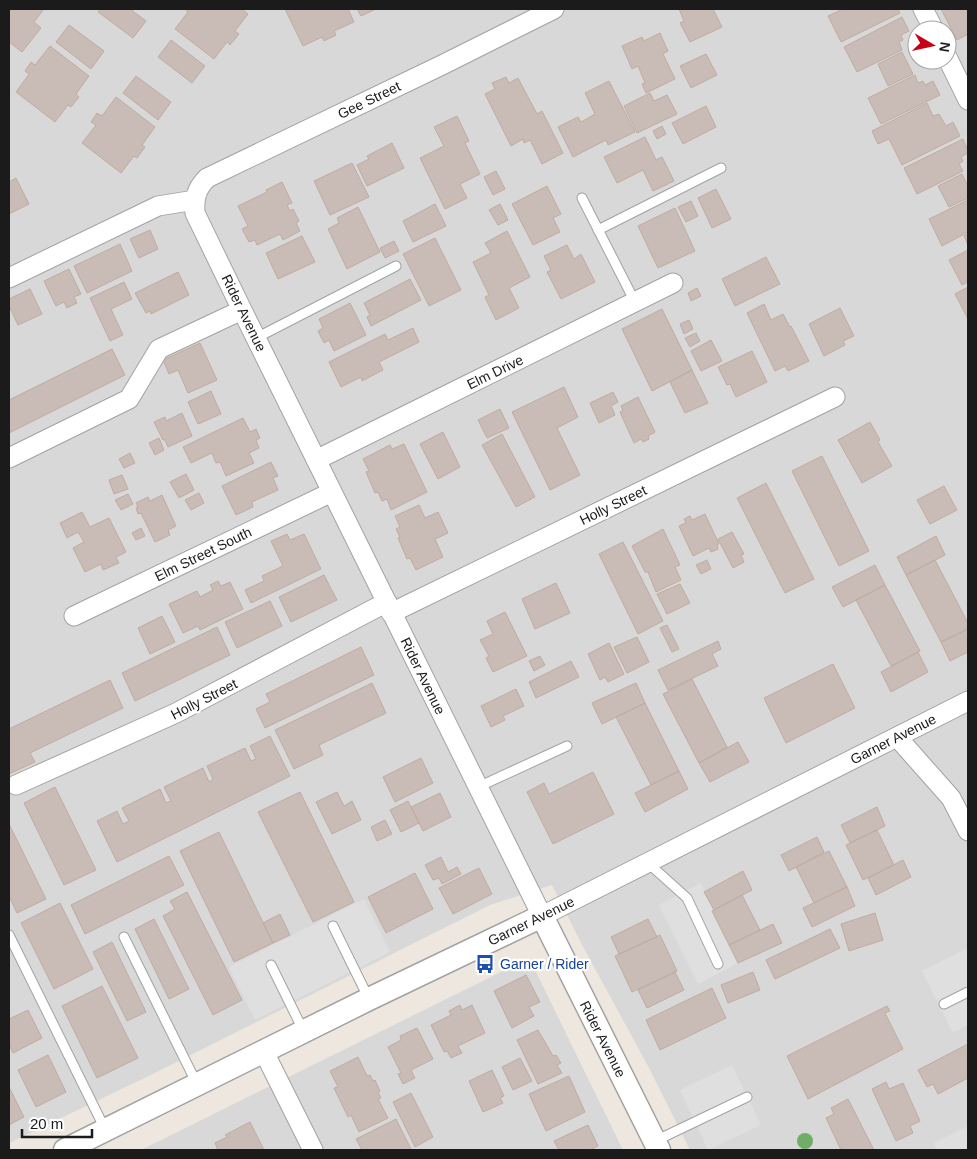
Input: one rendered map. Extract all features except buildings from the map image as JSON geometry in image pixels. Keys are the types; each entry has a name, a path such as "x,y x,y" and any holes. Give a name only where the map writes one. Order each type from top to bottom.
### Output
{"street":[{"name":"Gee Street","path":"195,200 198,189 207,178 554,9"},
{"path":"963,77 968,100"},
{"path":"9,278 158,206 195,200"},
{"name":"Rider Avenue","path":"195,200 195,213 242,310 656,1146"},
{"name":"Elm Drive","path":"316,460 673,283"},
{"path":"9,458 129,399 159,349 242,310"},
{"name":"Holly Street","path":"16,785 176,714 389,608 835,397"},
{"name":"Elm Street South","path":"74,616 332,492"},
{"name":"Garner Avenue","path":"64,1150 368,999 542,916 968,701"},
{"path":"897,737 951,798 968,831"},
{"path":"264,1052 313,1150"}],"lane":[{"path":"598,230 721,168"},
{"path":"582,198 635,302"},
{"path":"256,338 396,266"},
{"path":"478,787 567,746"},
{"path":"648,863 687,898 718,964"},
{"path":"333,926 368,999"},
{"path":"9,935 105,1130"},
{"path":"124,937 197,1085"},
{"path":"270,965 304,1032"},
{"path":"944,1004 968,992"},
{"path":"656,1146 747,1097"}],"shaded area":[{"path":"9,9 968,9 968,1150 690,1150 648,1066 581,943 552,885 490,905 157,1072 9,1143"},
{"path":"701,883 738,963 698,984 659,905"},
{"path":"364,899 390,952 255,1020 229,967"},
{"path":"968,948 968,1025 953,1033 922,971"},
{"path":"524,964 536,972 623,1150 141,1150 515,965"},
{"path":"732,1065 761,1125 708,1150 680,1090"},
{"path":"968,1126 968,1150 937,1150 934,1143"}],"place":[{"name":"Garner / Rider","path":"485,964"}]}
